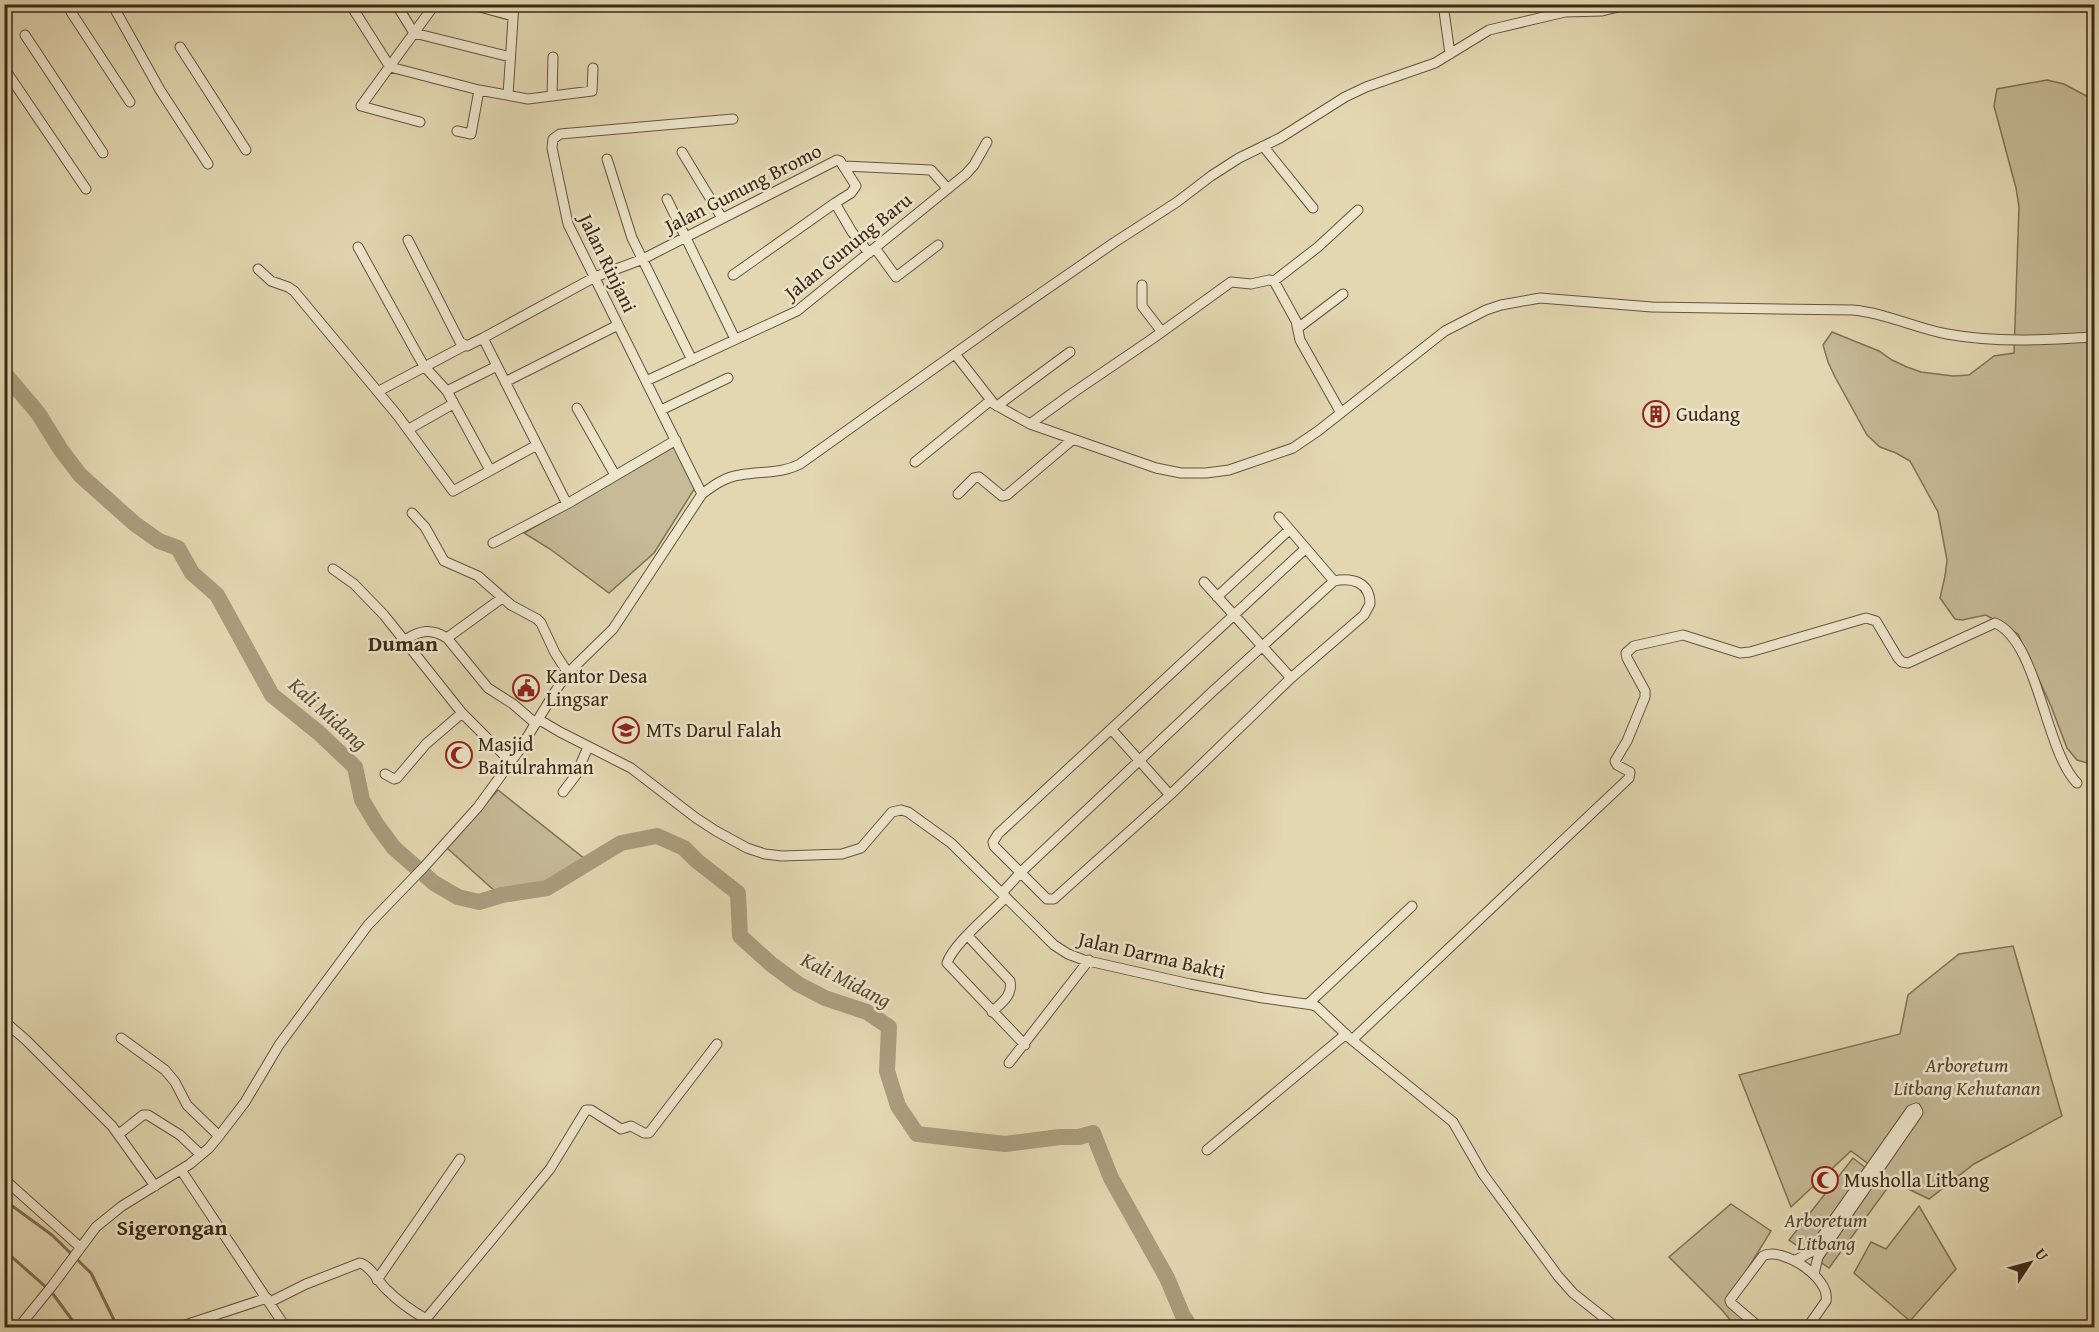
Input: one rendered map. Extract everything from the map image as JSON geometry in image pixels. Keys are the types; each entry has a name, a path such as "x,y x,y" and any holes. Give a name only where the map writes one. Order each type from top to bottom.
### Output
{"street":[{"path":"112,4 160,90 208,164"},
{"path":"350,4 390,68 479,90 528,99 592,91 593,68"},
{"path":"396,4 414,33 510,57"},
{"path":"420,122 361,106 435,4"},
{"path":"469,4 513,16"},
{"path":"508,95 514,4"},
{"path":"1443,4 1450,51"},
{"path":"18,1328 46,1294 90,1232 110,1215 181,1170 201,1155 219,1136 245,1102 279,1045 363,932 381,909 424,867 478,807 511,762 568,673 613,629 702,494 718,483 733,477 781,471 800,464 1222,169 1345,97 1366,87 1425,67 1489,30 1565,12 1602,11 1631,4"},
{"path":"71,12 130,102"},
{"path":"25,35 103,153"},
{"path":"180,47 246,150"},
{"path":"552,96 554,57"},
{"path":"4,68 86,189"},
{"path":"457,131 471,134 479,90"},
{"name":"Jalan Rinjani","path":"702,494 568,224 552,148 554,139 560,134 733,119"},
{"name":"Jalan Gunung Baru","path":"646,381 797,311 970,170 987,142"},
{"path":"1263,146 1313,208"},
{"path":"682,152 722,218"},
{"path":"607,159 632,238 692,360"},
{"name":"Jalan Gunung Bromo","path":"379,391 595,277 643,259 835,160 840,161 856,186 851,193 835,203"},
{"path":"844,166 931,170 948,189"},
{"path":"667,199 735,339"},
{"path":"733,275 835,203 852,231 897,277 938,244"},
{"path":"1030,424 1230,282 1251,284 1274,281 1310,254 1358,210"},
{"path":"408,240 464,346"},
{"path":"358,247 424,366 447,391 490,470"},
{"path":"258,269 271,282 291,288 379,391 453,491 537,445"},
{"path":"1274,281 1296,321 1300,340 1341,413"},
{"path":"1142,285 1142,306 1162,332"},
{"path":"1298,328 1343,294"},
{"path":"955,354 994,403 1030,424 1169,471 1191,473 1218,472 1243,466 1293,448 1445,332 1493,308 1519,301 1540,298 1662,307 1853,310 1880,314 1920,328 1970,338 2038,341 2094,337"},
{"path":"505,382 618,325"},
{"path":"483,338 567,504"},
{"path":"915,462 994,403 1070,352"},
{"path":"447,391 497,366"},
{"path":"661,410 729,378"},
{"path":"408,429 453,404"},
{"path":"577,408 615,476"},
{"path":"493,543 567,504 675,440"},
{"path":"958,494 974,478 979,477 1002,496 1007,495 1072,440"},
{"path":"412,513 425,527 444,561 478,576 502,598 541,623 555,653 568,673"},
{"path":"1279,518 1334,581"},
{"path":"1217,597 1289,530"},
{"path":"1025,1045 947,963 952,953 1004,895 1021,872 1334,581 1344,579 1363,585 1370,595 1368,609 1364,615 1291,678 1170,795 1054,899 1047,899 1021,872 994,846 994,838 1305,549"},
{"path":"333,569 354,584 405,640 462,712 511,762"},
{"path":"1204,582 1291,678"},
{"path":"405,640 421,631 428,630 447,638 502,598"},
{"path":"1208,1150 1349,1037 1629,778 1630,772 1617,765 1615,761 1627,741 1645,697 1645,691 1627,658 1626,653 1634,646 1683,634 1740,653 1750,652 1866,618 1876,621 1898,658 1908,663 1995,623 2006,630 2020,652 2038,690 2067,768 2078,783"},
{"name":"Jalan Darma Bakti","path":"447,638 488,688 536,721 631,768 716,831 747,849 782,856 842,854 861,848 892,812 901,810 940,834 1061,950 1076,958 1190,984 1313,1005 1453,1122 1483,1174 1562,1281 1573,1293 1617,1328"},
{"path":"385,774 394,779 398,778 426,744 462,712"},
{"path":"1112,730 1170,795"},
{"path":"563,792 576,775 588,747"},
{"path":"1308,1004 1412,906"},
{"path":"968,935 1010,981 1011,992 992,1012"},
{"path":"1009,1063 1089,960"},
{"path":"4,1021 27,1040 119,1134 155,1186"},
{"path":"121,1038 165,1070 175,1082 187,1105 219,1136"},
{"path":"182,1326 268,1300 358,1263 367,1266 377,1280 398,1300 426,1318 550,1169 586,1110 591,1110 621,1129 631,1126 648,1134 717,1044"},
{"path":"1814,1274 1815,1254 1917,1114 1916,1108 1911,1110 1874,1170"},
{"path":"119,1134 143,1115 148,1115 180,1135 201,1155"},
{"path":"377,1280 460,1159"},
{"path":"181,1170 286,1328"},
{"path":"4,1179 78,1249"},
{"path":"1759,1327 1731,1303 1731,1297 1765,1254 1796,1260 1814,1274 1827,1298 1807,1328"},
{"path":"1796,1260 1815,1254"}],"green space":[{"path":"2047,80 2064,84 2094,100 2094,578 2090,580 2094,610 2094,765 2077,760 2067,748 2051,706 2018,634 1986,615 1962,620 1955,619 1940,598 1947,560 1938,512 1910,461 1880,447 1867,435 1835,377 1823,345 1832,332 1879,351 1907,367 1921,372 1953,376 1969,375 1994,356 2014,353 2019,207 1994,106 1997,89"},
{"path":"677,445 695,488 654,553 609,593 550,549 524,533"},
{"path":"498,790 585,859 544,885 497,893 447,848"},
{"name":"Arboretum Litbang Kehutanan","path":"2013,946 2062,1116 1974,1164 1929,1199 1890,1180 1851,1151 1791,1207 1739,1075 1900,1034 1908,995 1959,954"},
{"name":"Arboretum Litbang","path":"1853,1158 1889,1186 1829,1268 1789,1240"},
{"path":"1731,1204 1771,1231 1726,1304 1730,1300 1762,1327 1736,1327 1669,1257"},
{"path":"1919,1206 1956,1269 1910,1321 1854,1273 1871,1242 1886,1249"}],"waterway":[{"name":"Kali Midang","path":"4,373 38,413 80,475 135,524 159,541 178,548 192,573 217,595 272,695 319,733 355,767 362,800 377,825 394,848 434,883 458,897 479,902 502,895 547,888 621,843 657,836 684,848 738,893 740,936 771,964 798,984 825,998 867,1012 889,1027 887,1071 898,1106 917,1134 1005,1144 1079,1137 1093,1133 1111,1178 1167,1278 1183,1316 1191,1328"},
{"path":"4,1200 52,1235 91,1273 118,1328"},
{"path":"4,1250 47,1288"},
{"path":"53,1294 78,1328"}],"place":[{"name":"Gudang","path":"1656,414"},
{"name":"Kantor Desa Lingsar","path":"526,688"},
{"name":"MTs Darul Falah","path":"626,730"},
{"name":"Masjid Baitulrahman","path":"459,755"},
{"name":"Musholla Litbang","path":"1825,1180"}],"district":[{"name":"Duman","path":"403,643"},
{"name":"Sigerongan","path":"172,1227"}]}
